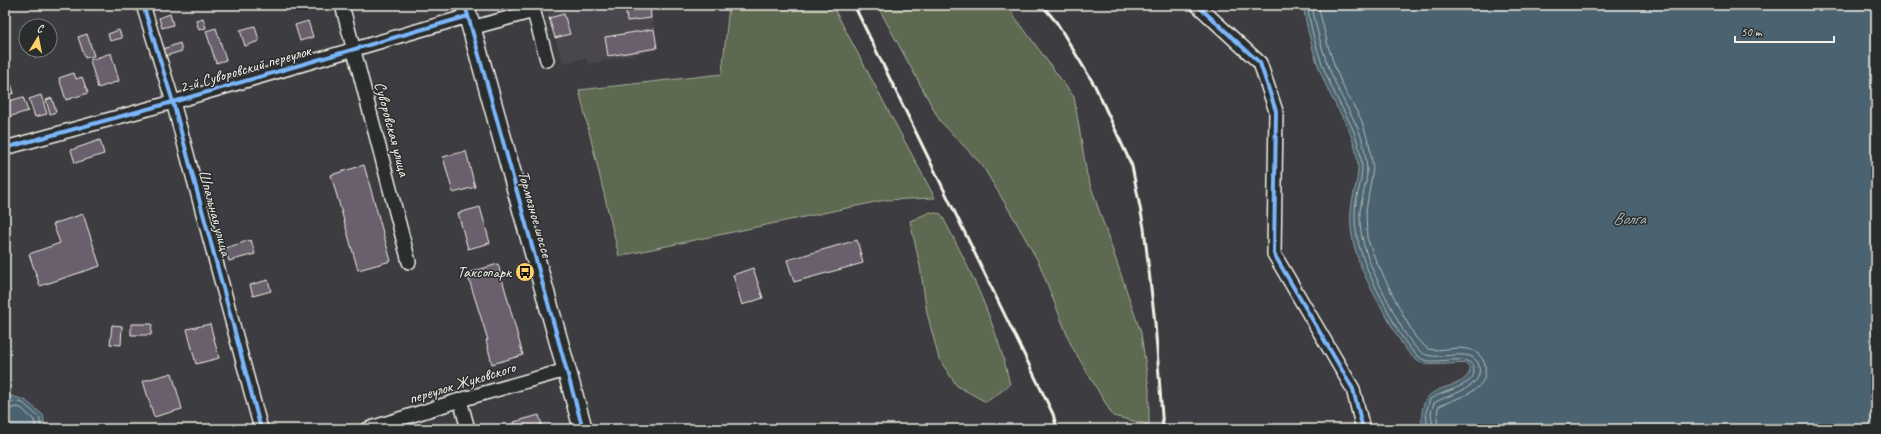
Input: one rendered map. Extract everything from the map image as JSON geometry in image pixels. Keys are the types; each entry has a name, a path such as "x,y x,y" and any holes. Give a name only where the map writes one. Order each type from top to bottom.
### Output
{"street":[{"name":"Шпальная улица","path":"143,5 173,102 261,429"},
{"name":"Суворовская улица","path":"342,5 409,262"},
{"path":"1197,5 1260,63 1276,111 1274,254 1353,389 1363,429"},
{"name":"2-й Суворовский переулок","path":"5,148 173,102 468,17 533,8"},
{"path":"533,8 547,60"},
{"name":"Тормозное шоссе","path":"468,17 583,429"},
{"name":"переулок Жуковского","path":"368,429 460,400 566,370"},
{"path":"460,400 468,429"}],"shaded area":[{"path":"545,5 650,5 657,50 588,64 586,58 563,63"}],"green space":[{"path":"729,5 832,5 935,198 885,200 619,256 579,90 722,74"},
{"path":"877,5 1006,5 1074,97 1087,175 1141,333 1149,389 1149,425 1113,416 1071,345 1039,263 1015,220 982,165 940,121"},
{"path":"930,212 941,214 982,297 998,341 1010,385 986,402 957,386 939,359 927,313 920,266 910,221"}],"water":[{"name":"Волга","path":"1303,5 1876,5 1876,429 1424,429 1422,424 1422,416 1426,399 1438,390 1460,382 1466,377 1470,371 1470,368 1467,364 1424,364 1414,358 1400,340 1368,283 1357,254 1351,225 1351,210 1358,173 1355,147 1348,127 1332,98 1318,64 1310,40"},
{"path":"11,396 25,400 43,415 45,426 48,429 5,429 5,404"}],"building":[{"path":"625,5 650,5 651,18 627,21"},
{"path":"170,14 173,25 162,28 159,18"},
{"path":"564,14 570,34 555,38 549,18"},
{"path":"203,18 206,28 199,30 196,20"},
{"path":"308,21 313,37 300,41 295,25"},
{"path":"255,26 259,41 245,46 240,30"},
{"path":"216,28 226,60 216,63 206,31"},
{"path":"654,29 657,48 608,56 605,37"},
{"path":"119,30 122,38 110,41 108,34"},
{"path":"87,34 94,56 85,58 78,37"},
{"path":"180,43 182,51 165,56 163,49"},
{"path":"111,53 119,81 98,88 90,60"},
{"path":"7,72 14,93 5,96 5,73"},
{"path":"74,73 76,79 82,77 88,93 66,100 59,78"},
{"path":"41,95 47,114 35,117 29,99"},
{"path":"23,97 28,111 5,118 5,102"},
{"path":"52,98 56,112 50,114 46,100"},
{"path":"100,140 104,154 75,163 71,150"},
{"path":"466,151 475,187 453,193 443,157"},
{"path":"364,165 391,261 358,270 331,175"},
{"path":"480,207 490,243 468,249 458,213"},
{"path":"83,214 100,266 40,286 29,254 60,243 53,224"},
{"path":"251,240 255,254 229,261 225,248"},
{"path":"857,240 863,263 794,282 787,260"},
{"path":"498,264 523,355 492,364 486,340 488,340 467,273"},
{"path":"753,268 763,298 742,305 733,275"},
{"path":"268,280 271,291 253,296 250,285"},
{"path":"131,324 152,324 151,335 131,335"},
{"path":"210,324 219,358 196,364 187,329"},
{"path":"112,325 122,326 121,345 110,344"},
{"path":"172,373 182,409 154,417 143,381"},
{"path":"539,415 542,425 528,429 516,429 514,422"}],"railway":[{"path":"854,5 1053,414 1057,429"},
{"path":"1042,5 1057,23 1095,86 1132,166 1144,228 1155,323 1163,429"}],"cycle path":[{"path":"143,5 173,102 261,429"},
{"path":"465,5 583,429"},
{"path":"1197,5 1260,63 1276,111 1274,254 1353,389 1363,429"},
{"path":"5,148 173,102 468,16"}],"place":[{"name":"Таксопарк","path":"525,272"}]}
